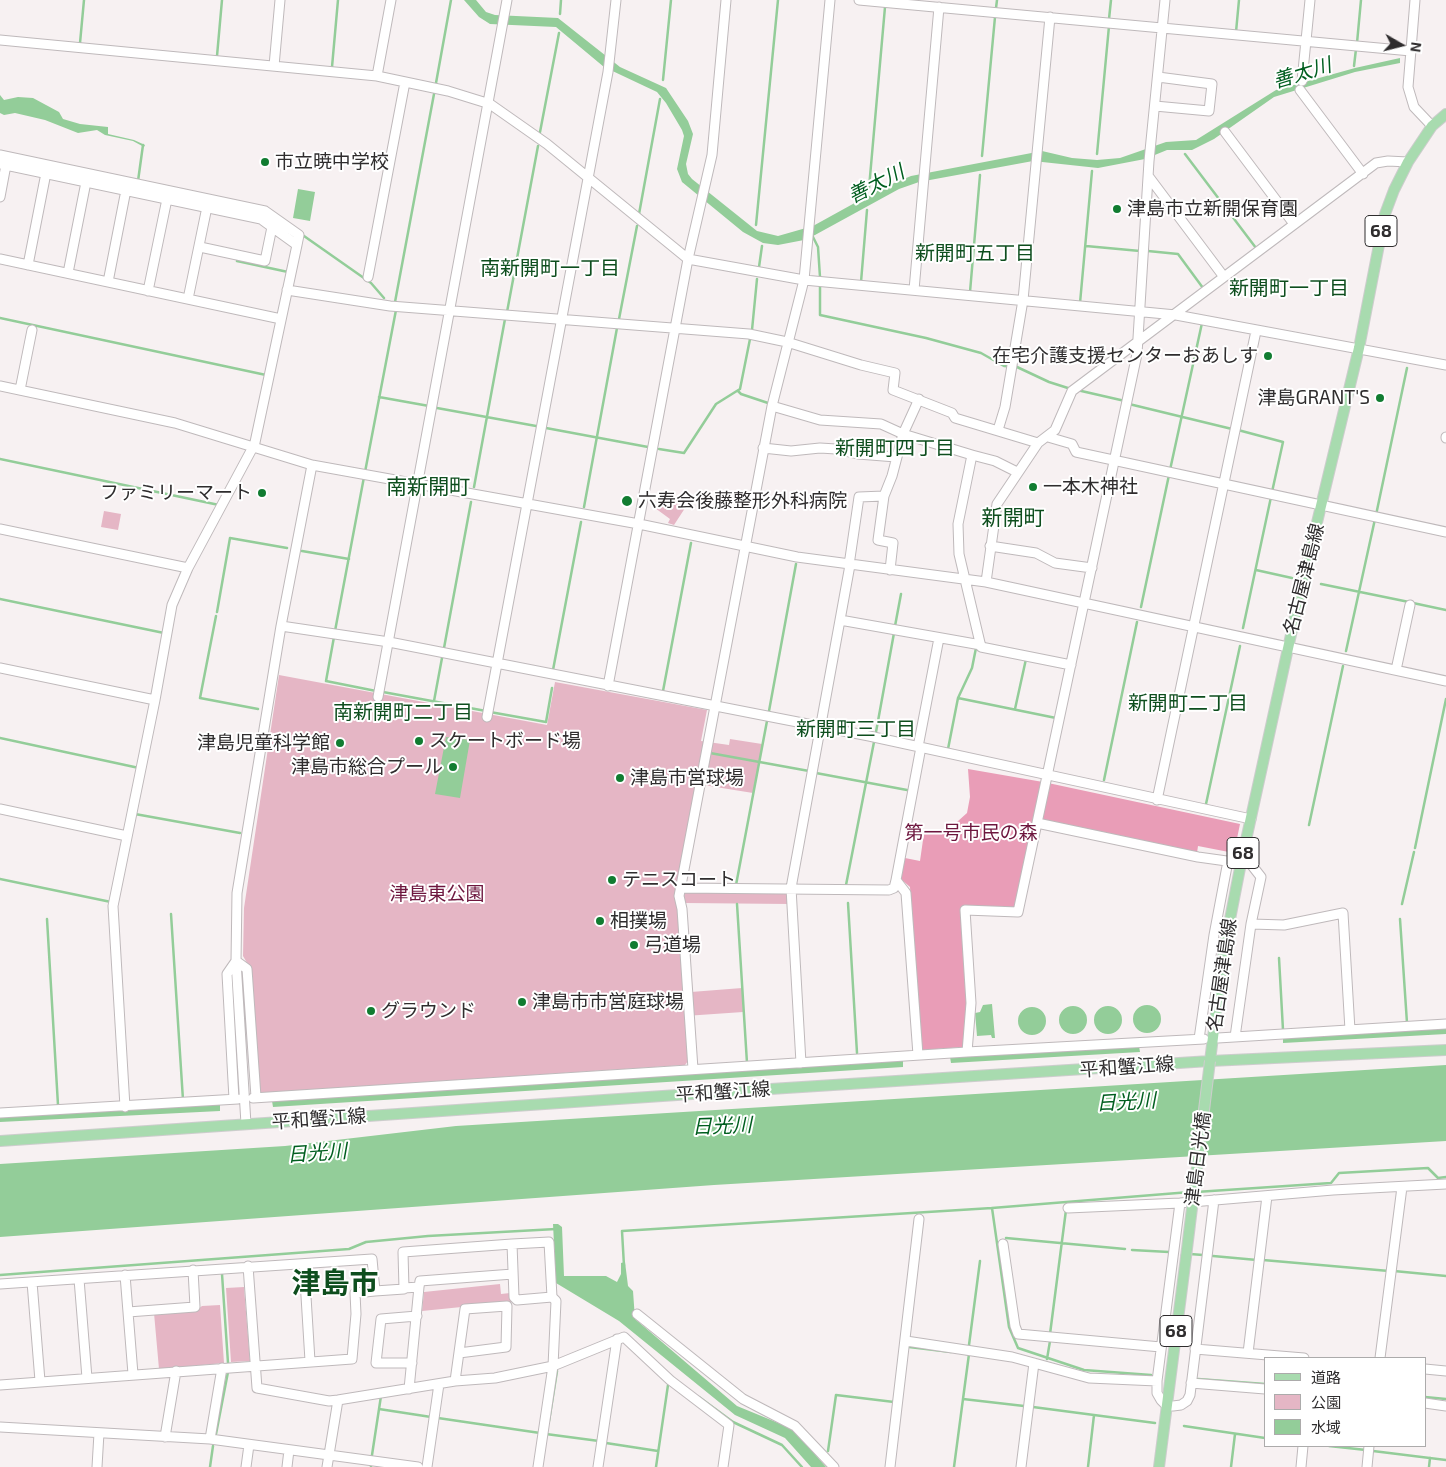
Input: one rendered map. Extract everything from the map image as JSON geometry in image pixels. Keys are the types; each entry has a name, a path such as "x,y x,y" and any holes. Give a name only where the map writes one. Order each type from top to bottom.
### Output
{"main road":[{"name":"名古屋津島線","path":"1210,1061 1224,950 1242,858 1288,647 1359,348 1385,214 1408,162 1432,126 1446,114"},
{"name":"平和蟹江線","path":"0,1141 1210,1061 1446,1050"},
{"name":"津島日光橋","path":"1167,1406 1210,1061"},
{"name":"68","path":"1159,1467 1167,1406"}],"street":[{"path":"274,66 280,0"},
{"path":"377,76 391,0"},
{"path":"378,697 504,30 507,0"},
{"path":"486,717 608,72 616,0"},
{"path":"608,686 688,259 712,155 726,0"},
{"path":"693,1069 682,909 679,896 680,888 772,406 804,280 830,0"},
{"path":"859,0 1411,51"},
{"path":"967,1052 971,1002 965,910 1018,912 1128,401 1139,342 1142,311 1149,161 1165,0"},
{"path":"1310,0 1301,86 1363,174"},
{"path":"1414,0 1408,87 1411,100 1432,126"},
{"path":"914,290 925,183 924,169 939,7"},
{"path":"998,430 1005,407 1023,300 1050,17"},
{"path":"0,40 377,76 448,90 490,104 547,144 688,259 804,280 1176,315 1446,365"},
{"path":"1155,106 1209,111 1212,84 1158,77"},
{"path":"368,277 405,82"},
{"path":"1225,132 1294,224"},
{"path":"0,155 265,211 298,236 254,447 188,568 172,605 155,700 113,906 125,1107"},
{"path":"986,582 996,504 1038,443 1055,430 1075,389 1376,163 1388,161 1408,162"},
{"path":"0,197 3,165 261,219 297,245"},
{"path":"28,265 46,174"},
{"path":"1149,177 1224,277"},
{"path":"68,273 86,182"},
{"path":"108,282 126,190"},
{"path":"148,290 167,199"},
{"path":"188,299 207,207"},
{"path":"200,247 265,261 272,227"},
{"path":"0,259 281,319"},
{"path":"288,290 347,301 742,333 787,342 861,365 895,373 893,390 952,413 956,418 1038,443"},
{"path":"20,390 32,330"},
{"path":"1157,800 1192,626 1256,330"},
{"path":"0,386 174,423 312,465 639,524 798,557 986,582 1446,681"},
{"path":"890,570 893,543 878,540 884,496 903,434 919,399"},
{"path":"772,406 820,420 880,424 903,434 995,461 1017,472"},
{"path":"1048,437 1072,444 1076,452 1446,532"},
{"path":"764,448 791,451 836,448 858,454 896,456"},
{"path":"972,455 958,524 958,554 981,645"},
{"path":"246,1124 236,961 238,893 281,626 312,465"},
{"path":"801,1062 792,888 840,620 859,497 884,496"},
{"path":"0,529 188,568"},
{"path":"990,546 1036,554 1054,563 1092,568"},
{"path":"1396,670 1410,605"},
{"path":"840,620 981,645 1071,665"},
{"path":"281,626 389,642 821,727 1048,774 1157,800 1251,819"},
{"path":"680,888 889,890 894,888 938,638"},
{"path":"0,668 155,700"},
{"path":"0,809 127,836"},
{"path":"1037,823 1198,857 1228,860 1242,858 1261,877 1251,924 1235,1037"},
{"path":"236,961 247,969 254,1098 801,1062 1201,1039 1214,935 1228,860"},
{"path":"896,880 906,893 918,1055"},
{"path":"1251,924 1284,925 1343,913 1350,1030"},
{"path":"0,1113 236,1099 227,974 236,961"},
{"path":"1218,1038 1446,1024"},
{"path":"1068,1208 1180,1203 1446,1184"},
{"path":"1380,1357 1402,1187"},
{"path":"1248,1353 1267,1196"},
{"path":"1180,1203 1157,1381 1157,1393 1167,1406 1181,1405 1188,1401 1214,1200"},
{"path":"890,1467 920,1219"},
{"path":"404,1288 403,1252 549,1242 552,1297 556,1301 553,1366 538,1467"},
{"path":"512,1244 514,1297 517,1300 552,1297"},
{"path":"1003,1244 1015,1326 1018,1334 1161,1347"},
{"path":"0,1284 372,1259 374,1291"},
{"path":"304,1264 310,1361"},
{"path":"248,1266 257,1388 329,1401 338,1400 455,1381 495,1378 553,1366 624,1337 670,1380 729,1425 723,1467"},
{"path":"128,1312 195,1307 193,1270"},
{"path":"409,1389 420,1281 513,1274"},
{"path":"125,1275 133,1374"},
{"path":"79,1278 87,1378"},
{"path":"32,1282 40,1381"},
{"path":"0,1385 352,1359 356,1314 355,1293 420,1287"},
{"path":"455,1381 465,1309 507,1306 506,1347 459,1353"},
{"path":"637,1314 743,1399 795,1426 834,1467"},
{"path":"412,1363 376,1364 381,1319 417,1316"},
{"path":"598,1467 618,1339"},
{"path":"906,1341 1012,1357 1089,1378 1157,1381"},
{"path":"1195,1349 1293,1357"},
{"path":"1021,1467 1034,1363"},
{"path":"210,1439 222,1368"},
{"path":"1426,1369 1446,1371"},
{"path":"165,1437 176,1371"},
{"path":"1191,1383 1264,1390"},
{"path":"427,1467 439,1384"},
{"path":"327,1467 338,1400"},
{"path":"1426,1403 1446,1406"},
{"path":"0,1427 210,1439 418,1467"},
{"path":"97,1467 99,1433"},
{"path":"246,1467 249,1445"},
{"path":"1301,1467 1303,1447"},
{"path":"1367,1467 1369,1447"},
{"path":"287,1467 289,1450"}],"green space":[{"path":"667,491 687,505 674,525 668,523 670,519 655,508"},
{"path":"104,511 121,514 118,530 101,527"},
{"name":"津島東公園","path":"279,675 547,725 555,682 707,710 701,741 729,745 730,739 762,744 753,793 697,784 678,884 789,891 789,904 685,903 678,914 683,982 691,992 742,988 743,1012 685,1016 688,1061 685,1065 258,1093 250,968 243,956 244,908"},
{"name":"第一号市民の森","path":"968,769 1043,782 1016,909 962,907 968,993 965,1047 922,1050 920,1047 910,887 901,879 905,858 920,861 924,833 948,830 967,813 970,797"},
{"path":"1048,783 1240,824 1234,853 1198,846 1197,853 1041,819"},
{"path":"500,1284 501,1294 510,1293 511,1302 422,1311 424,1292"},
{"path":"244,1287 250,1361 231,1362 226,1288"},
{"path":"220,1305 224,1363 159,1369 154,1313 197,1310 202,1306"}],"water":[{"path":"464,0 476,0 486,12 495,15 558,18 620,67 666,88 688,121 693,134 686,164 688,174 757,231 778,236 813,226 880,189 911,176 1042,151 1072,158 1097,160 1120,158 1166,142 1196,140 1276,90 1355,68 1400,58 1400,63 1355,72 1274,97 1214,139 1192,150 1167,150 1145,159 1098,168 1033,161 919,182 899,189 804,240 778,245 763,243 743,232 682,182 677,169 684,136 666,103 657,92 604,67 556,27 490,24 479,17"},
{"path":"0,95 4,100 18,97 33,98 59,112 63,119 80,124 108,127 108,134 134,140 145,145 144,147 133,141 105,135 97,130 78,133 45,120 15,113 4,115 0,113"},
{"path":"298,189 315,192 310,221 293,218"},
{"name":"津島市総合プール","path":"446,737 470,740 460,798 435,794"},
{"path":"992,1004 995,1038 992,1038 991,1035 977,1036 975,1013 980,1012 983,1005"},
{"path":"1147,1005 1157,1009 1161,1019 1157,1029 1147,1033 1137,1029 1133,1019 1137,1009"},
{"path":"1073,1006 1083,1010 1087,1020 1083,1030 1073,1034 1063,1030 1059,1020 1063,1010"},
{"path":"1108,1006 1118,1010 1122,1020 1118,1030 1108,1034 1098,1030 1094,1020 1098,1010"},
{"path":"1032,1007 1042,1011 1046,1021 1042,1031 1032,1035 1022,1031 1018,1021 1022,1011"},
{"path":"1446,1028 1446,1034 1283,1043 1283,1037"},
{"path":"1139,1046 1140,1052 951,1063 950,1057"},
{"path":"903,1060 903,1067 273,1107 272,1101"},
{"name":"日光川","path":"1446,1065 1446,1141 714,1185 0,1237 0,1164 285,1146 456,1126"},
{"path":"220,1104 220,1111 0,1122 0,1116"},
{"path":"553,1224 558,1224 562,1227 564,1276 606,1276 617,1282 621,1274 621,1263 625,1262 628,1286 633,1291 635,1319 737,1406 793,1429 826,1467 811,1467 785,1438 735,1415 619,1321 556,1283"}],"waterway":[{"path":"80,43 84,0"},
{"path":"217,56 222,0"},
{"path":"332,67 338,0"},
{"path":"436,83 451,0"},
{"path":"560,14 561,0"},
{"path":"663,80 671,0"},
{"path":"756,225 778,0"},
{"path":"996,8 997,0"},
{"path":"1109,19 1111,0"},
{"path":"1236,32 1239,0"},
{"path":"1357,43 1361,0"},
{"name":"善太川","path":"869,188 885,7"},
{"path":"982,156 995,17"},
{"path":"1097,154 1109,26"},
{"path":"540,132 559,33"},
{"path":"1354,66 1356,49"},
{"path":"395,302 434,94"},
{"path":"639,214 660,99"},
{"path":"138,181 143,145"},
{"path":"507,312 538,146"},
{"path":"1185,154 1256,248"},
{"path":"1080,303 1092,171"},
{"path":"970,292 980,175"},
{"name":"善太川","path":"861,282 867,210"},
{"path":"619,319 637,226"},
{"path":"811,233 818,247 820,277"},
{"path":"304,236 371,283 384,298"},
{"path":"759,267 762,246"},
{"path":"1086,246 1140,251"},
{"path":"1148,251 1178,254 1203,288"},
{"path":"237,261 288,272"},
{"path":"752,330 757,279"},
{"path":"820,285 820,315 926,338 981,353 1004,366 1017,367 1049,382 1071,389"},
{"path":"365,472 396,310"},
{"path":"0,318 266,375"},
{"path":"474,487 505,319"},
{"path":"1170,470 1202,323"},
{"path":"584,507 617,328"},
{"path":"659,449 684,453 716,404 740,389 750,339"},
{"path":"1376,515 1407,368"},
{"path":"1077,390 1125,401"},
{"path":"738,391 741,394 768,403"},
{"path":"379,397 429,406"},
{"path":"1129,404 1232,429"},
{"path":"437,408 536,426"},
{"path":"546,428 648,447"},
{"path":"1238,430 1283,442 1272,492"},
{"path":"0,459 219,505"},
{"path":"1141,607 1169,475"},
{"path":"335,631 364,477"},
{"path":"1243,628 1271,497"},
{"path":"444,648 471,502"},
{"path":"1346,651 1375,519"},
{"path":"553,670 581,522"},
{"path":"217,612 230,538 287,548"},
{"path":"663,691 691,543"},
{"path":"302,551 349,559"},
{"path":"769,711 796,564"},
{"path":"1256,570 1292,578"},
{"path":"1321,584 1409,602"},
{"path":"895,626 901,594"},
{"path":"0,599 164,633"},
{"path":"1413,603 1446,610"},
{"path":"216,616 200,698 258,709"},
{"path":"1104,780 1137,622"},
{"path":"876,732 894,633"},
{"path":"334,637 326,681 376,691"},
{"path":"1206,804 1240,646"},
{"path":"948,749 958,698 972,668 976,648"},
{"path":"434,701 442,658"},
{"path":"1015,709 1026,659"},
{"path":"1309,825 1343,666"},
{"path":"490,712 546,722 552,688"},
{"path":"383,692 486,711"},
{"path":"958,698 1056,718"},
{"path":"1415,848 1446,699"},
{"path":"736,885 767,721"},
{"path":"0,738 139,768"},
{"path":"846,885 874,742"},
{"path":"710,753 809,771"},
{"path":"816,773 907,790"},
{"path":"135,814 240,833"},
{"path":"1402,904 1414,852"},
{"path":"0,879 111,902"},
{"path":"848,903 857,1053"},
{"path":"737,904 747,1063"},
{"path":"171,914 183,1100"},
{"path":"47,919 58,1105"},
{"path":"1400,919 1407,1023"},
{"path":"1279,958 1283,1030"},
{"path":"1196,1192 1331,1183 1339,1173 1428,1168 1438,1178 1446,1177"},
{"path":"624,1266 622,1231 992,1208 1190,1192"},
{"path":"992,1208 1009,1327 1018,1348 1084,1370 1151,1375"},
{"path":"1050,1334 1066,1210"},
{"path":"0,1275 349,1249 366,1242 428,1236 556,1229"},
{"path":"1006,1238 1125,1249"},
{"path":"1132,1250 1169,1252"},
{"path":"1190,1254 1203,1255"},
{"path":"1213,1256 1257,1260"},
{"path":"1263,1260 1389,1271"},
{"path":"969,1345 980,1261"},
{"path":"1394,1271 1446,1276"},
{"path":"222,1274 228,1363"},
{"path":"1047,1359 1050,1341"},
{"path":"909,1347 951,1352"},
{"path":"966,1354 969,1354 963,1399 1024,1406"},
{"path":"549,1421 557,1371"},
{"path":"216,1434 228,1372"},
{"path":"1198,1379 1264,1384"},
{"path":"656,1467 668,1385"},
{"path":"828,1451 836,1395 894,1402 894,1400"},
{"path":"372,1455 381,1396"},
{"path":"699,1397 733,1422 782,1445 802,1467"},
{"path":"1426,1397 1446,1399"},
{"path":"954,1467 963,1399"},
{"path":"1033,1407 1155,1423"},
{"path":"379,1409 431,1417"},
{"path":"1088,1467 1094,1415"},
{"path":"438,1418 540,1433"},
{"path":"1184,1426 1264,1438"},
{"path":"546,1434 599,1441"},
{"path":"1231,1467 1235,1434"},
{"path":"606,1443 658,1451"},
{"path":"210,1467 213,1446"},
{"path":"1338,1447 1366,1450"},
{"path":"1373,1451 1446,1460"},
{"path":"1429,1467 1430,1458"}],"place":[{"name":"市立暁中学校","path":"265,162"},
{"name":"津島市立新開保育園","path":"1117,209"},
{"name":"在宅介護支援センターおあしす","path":"1268,356"},
{"name":"津島GRANT'S","path":"1380,398"},
{"name":"一本木神社","path":"1033,487"},
{"name":"ファミリーマート","path":"262,493"},
{"name":"六寿会後藤整形外科病院","path":"627,501"},
{"name":"スケートボード場","path":"419,741"},
{"name":"津島児童科学館","path":"340,743"},
{"name":"津島市総合プール","path":"453,767"},
{"name":"津島市営球場","path":"620,778"},
{"name":"テニスコート","path":"612,880"},
{"name":"相撲場","path":"600,921"},
{"name":"弓道場","path":"634,945"},
{"name":"津島市市営庭球場","path":"522,1002"},
{"name":"グラウンド","path":"371,1011"}],"district":[{"name":"新開町五丁目","path":"975,253"},
{"name":"南新開町一丁目","path":"550,268"},
{"name":"新開町一丁目","path":"1289,288"},
{"name":"新開町四丁目","path":"895,448"},
{"name":"南新開町","path":"428,487"},
{"name":"新開町","path":"1013,518"},
{"name":"新開町二丁目","path":"1188,703"},
{"name":"南新開町二丁目","path":"403,712"},
{"name":"新開町三丁目","path":"856,729"},
{"name":"津島市","path":"335,1283"}]}
